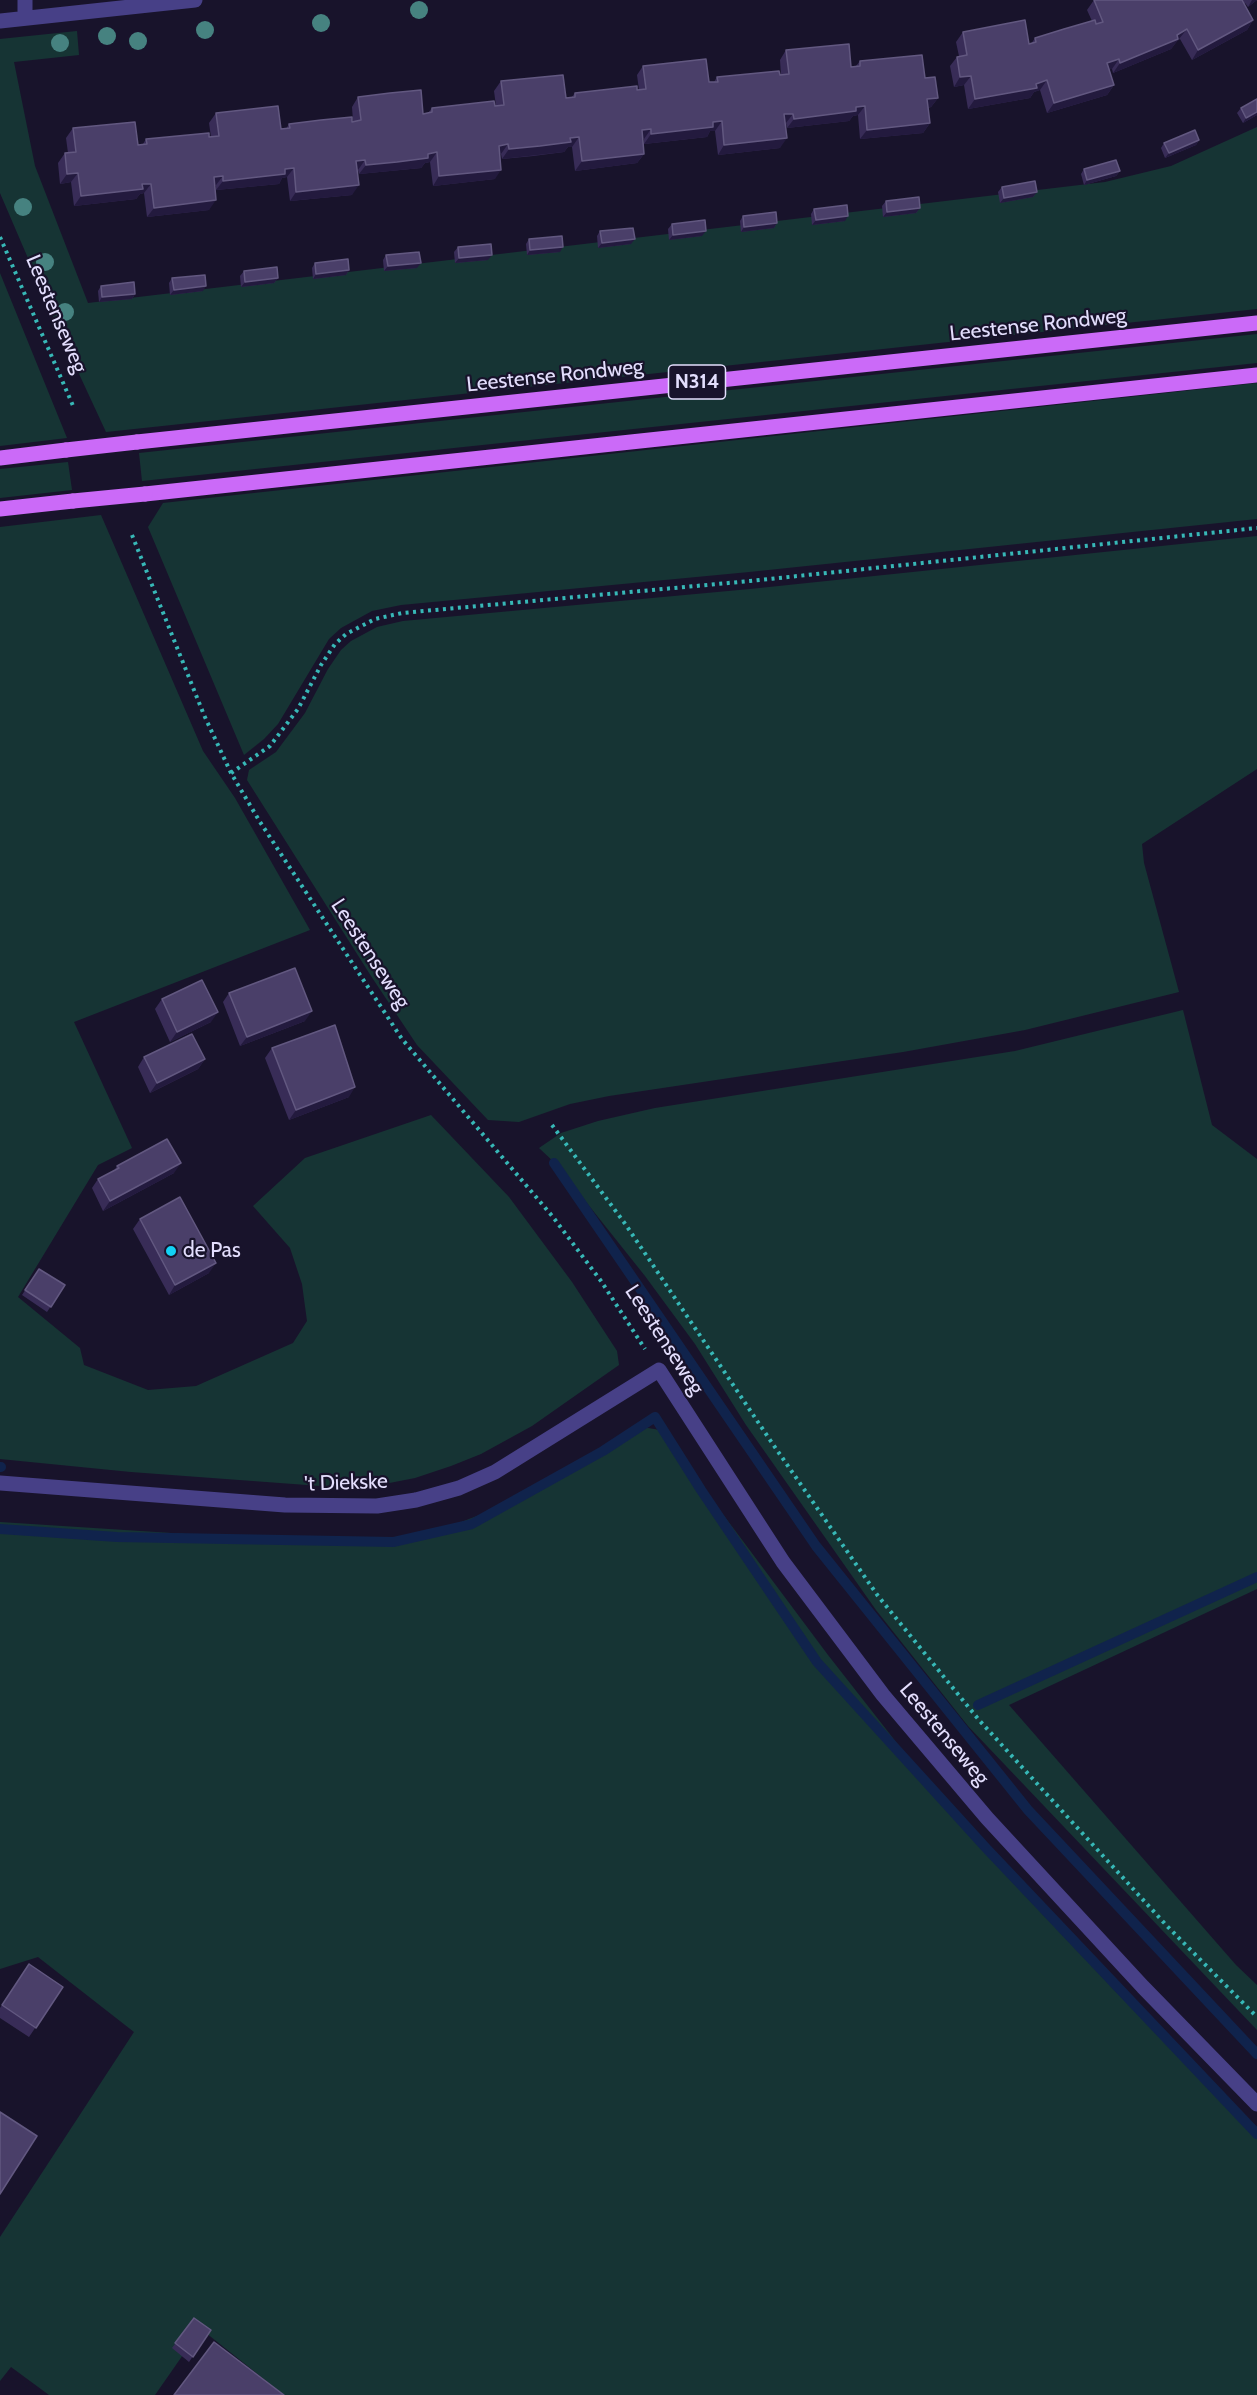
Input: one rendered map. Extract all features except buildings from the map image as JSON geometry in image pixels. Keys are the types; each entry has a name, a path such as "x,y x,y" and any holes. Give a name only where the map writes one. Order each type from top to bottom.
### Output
{"main road":[{"name":"Leestense Rondweg","path":"0,458 1257,323"},
{"path":"0,509 1257,375"}],"street":[{"path":"25,0 25,18"},
{"path":"0,21 195,0"},
{"name":"'t Diekske","path":"0,1483 295,1506 377,1506 416,1500 459,1488 495,1472 659,1370"},
{"name":"Leestenseweg","path":"659,1370 783,1562 883,1695 987,1818 1143,1988 1257,2104"}],"path":[{"name":"Leestenseweg","path":"0,237 74,408"},
{"path":"231,772 270,746 298,709 335,644 346,634 375,619 402,614 750,581 1257,528"},
{"name":"Leestenseweg","path":"132,536 204,716 231,772 335,939 402,1039 553,1217 601,1281 659,1370"},
{"path":"552,1125 626,1225 878,1596 979,1720 1167,1926 1257,2017"}],"green space":[{"path":"77,31 79,55 14,62 35,166 88,303 1105,182 1171,166 1257,127 1257,309 106,432 61,335 0,193 0,39"},
{"path":"0,273 67,438 0,446"},
{"path":"1257,334 1257,363 142,481 139,453"},
{"path":"1257,383 1257,519 749,572 401,605 372,611 341,628 329,639 278,724 244,755 148,527 163,503"},
{"path":"68,462 72,490 0,498 0,469"},
{"path":"101,515 203,751 235,798 310,930 74,1022 132,1148 98,1165 18,1297 80,1348 84,1365 148,1390 196,1386 293,1343 307,1321 302,1284 290,1248 253,1206 305,1158 431,1115 509,1197 572,1282 617,1351 619,1365 532,1426 481,1454 451,1466 415,1478 374,1486 334,1487 131,1472 0,1459 0,527"},
{"path":"1257,536 1257,769 1142,844 1144,863 1179,992 1025,1030 903,1052 609,1096 570,1104 519,1122 488,1120 417,1045 247,780 249,770 276,752 305,713 328,669 341,650 351,641 377,627 403,621 750,589"},
{"path":"1183,1010 1212,1125 1257,1159 1257,1589 1009,1705 1236,1965 1257,1985 1257,2030 968,1726 876,1610 746,1425 695,1344 645,1276 555,1163 539,1148 561,1133 598,1121 655,1108 1015,1051"},
{"path":"636,1426 660,1430 828,1655 918,1770 1005,1874 1119,1995 1257,2127 1257,2395 284,2395 201,2329 155,2395 49,2395 11,2367 0,2381 0,2237 134,2032 38,1957 0,1969 0,1522 359,1545 428,1535 515,1501 595,1456"}],"waterway":[{"path":"554,1163 816,1546 1028,1810 1257,2054"},
{"path":"0,1529 117,1537 393,1542 472,1524 603,1451 655,1417 701,1490 817,1662 986,1848 1257,2134"},
{"path":"978,1705 1257,1577"}],"place":[{"name":"de Pas","path":"171,1251"}]}
